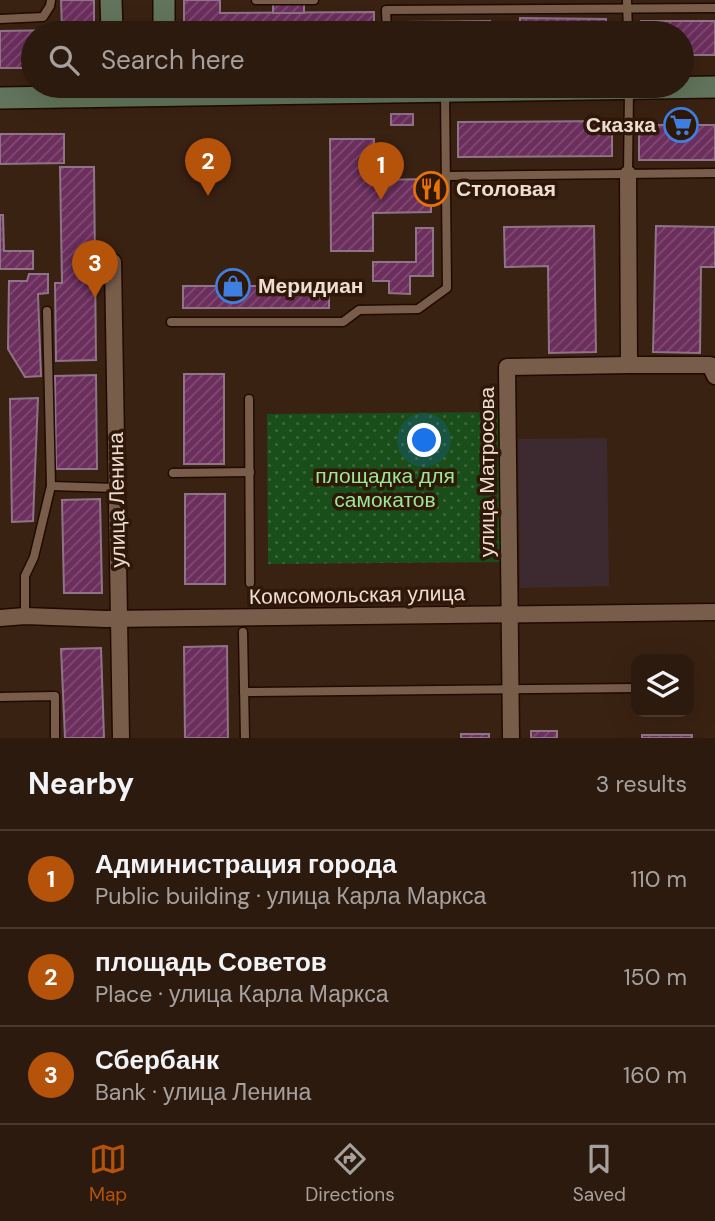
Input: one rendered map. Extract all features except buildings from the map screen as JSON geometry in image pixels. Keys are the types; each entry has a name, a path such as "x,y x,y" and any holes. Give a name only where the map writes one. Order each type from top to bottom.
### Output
{"main road":[{"path":"111,0 112,21"},
{"path":"164,0 164,21"},
{"path":"694,87 715,87"},
{"path":"0,98 21,97"}],"street":[{"path":"628,174 629,365"},
{"name":"улица Ленина","path":"113,262 121,738"},
{"name":"улица Матросова","path":"509,614 507,367 710,365 715,376"},
{"name":"Комсомольская улица","path":"0,618 715,612"},
{"path":"509,614 511,738"}],"lane":[{"path":"0,19 43,17 51,0"},
{"path":"256,0 314,0"},
{"path":"386,21 386,10 627,4 715,8"},
{"path":"171,322 343,323 359,310 418,309 447,288 445,98"},
{"path":"628,174 629,98"},
{"path":"446,176 715,173"},
{"path":"25,616 25,576 34,557 51,486 47,311"},
{"path":"249,400 250,583"},
{"path":"173,473 250,472"},
{"path":"51,486 116,488"},
{"path":"243,632 245,738"},
{"path":"244,692 631,688"},
{"path":"0,697 55,696 55,738"}],"shaded area":[{"path":"607,438 609,586 520,588 518,439"}],"green space":[{"name":"площадка для самокатов","path":"503,412 504,562 268,564 267,414"}],"place":[{"name":"Сказка","path":"681,125"},
{"name":"Столовая","path":"431,189"},
{"name":"площадь Советов","path":"208,196"},
{"name":"Администрация города","path":"381,200"},
{"name":"Меридиан","path":"233,286"},
{"name":"Сбербанк","path":"95,298"}]}
